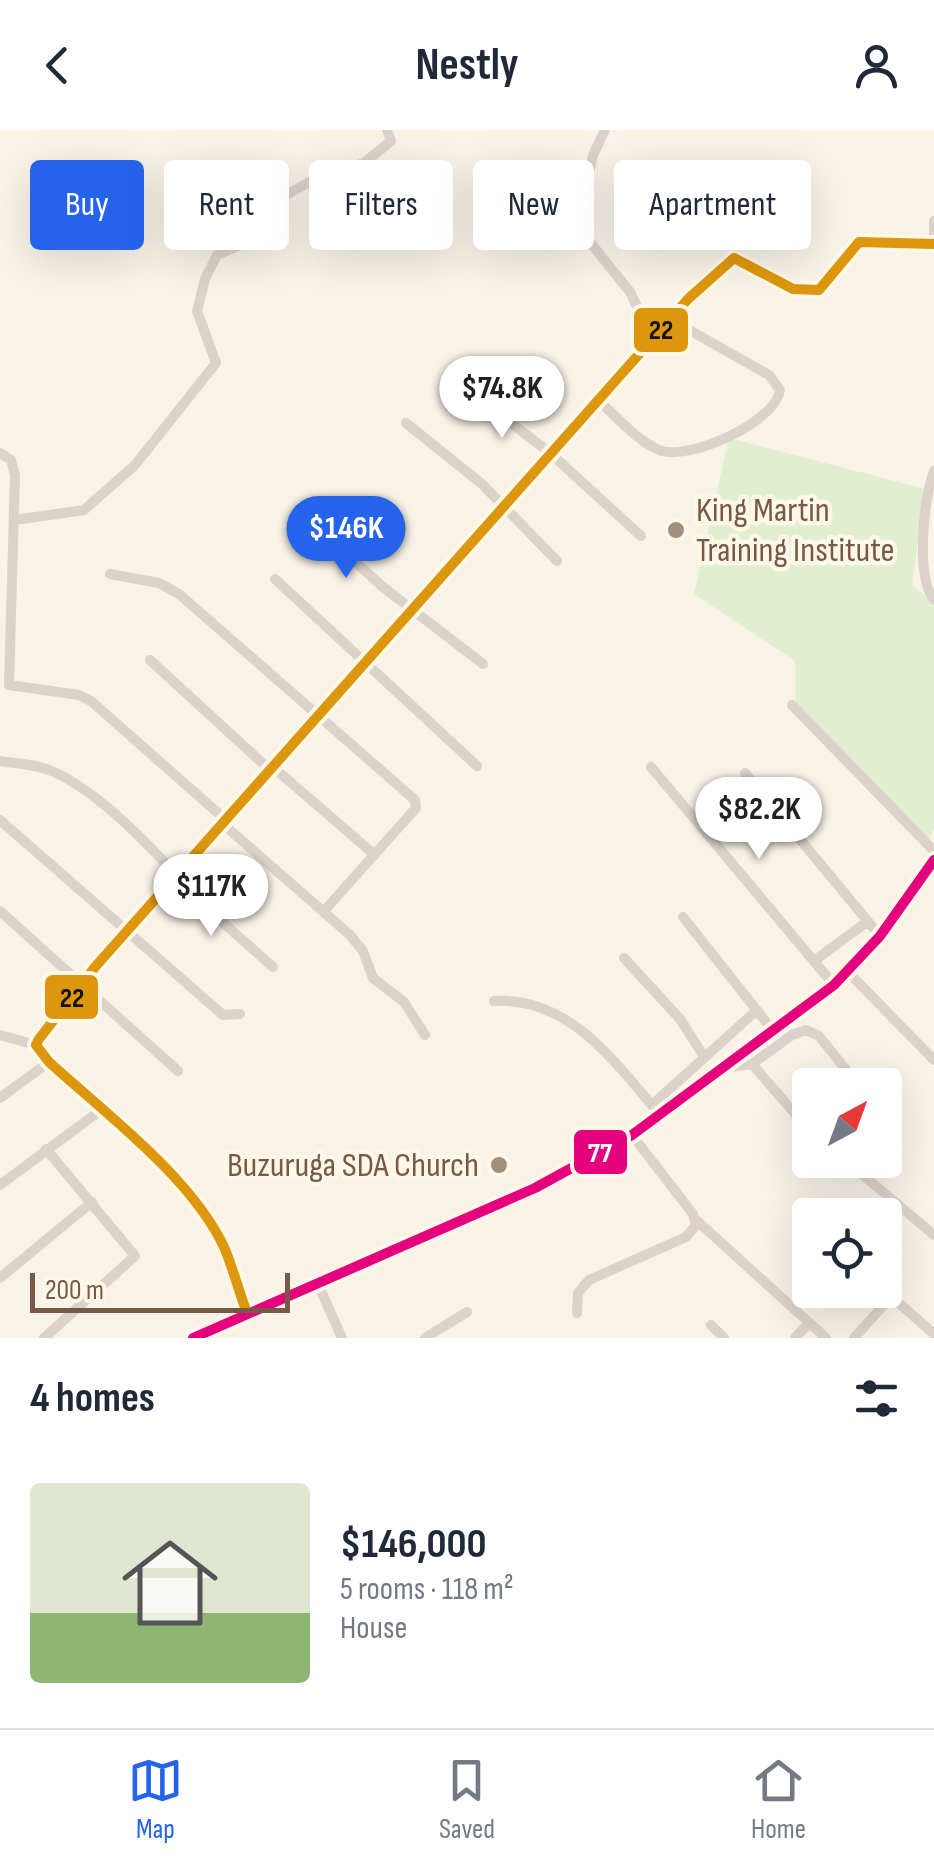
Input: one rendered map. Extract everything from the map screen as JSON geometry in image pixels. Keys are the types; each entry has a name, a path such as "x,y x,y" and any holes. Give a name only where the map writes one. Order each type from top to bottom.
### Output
{"main road":[{"path":"193,1338 535,1188 632,1135 656,1110 729,1067 834,986 880,936 934,860"}],"street":[{"path":"14,520 84,510 135,465 216,363 197,311 205,279 217,256 248,242 286,195 379,154 390,144 387,130"},
{"path":"605,130 593,155 580,210 581,231 630,292 652,334"},
{"path":"934,221 934,236"},
{"path":"36,1044 82,982 178,879 652,334 734,258 793,289 819,290 859,242 934,244"},
{"path":"597,400 645,441 668,452 736,434 775,404 780,390 769,375 668,318"},
{"path":"478,398 549,452 641,536"},
{"path":"406,423 504,508 557,561"},
{"path":"0,453 14,467 4,684 79,695 91,701 324,911 358,945 373,978 404,1002 425,1035"},
{"path":"934,472 922,562 924,586 934,600"},
{"path":"308,519 412,611 483,664"},
{"path":"110,574 159,582 178,594 415,800 416,808 324,911"},
{"path":"275,579 477,766"},
{"path":"150,660 374,856"},
{"path":"792,705 934,852"},
{"path":"0,761 40,767 64,777 273,967"},
{"path":"651,767 834,986"},
{"path":"745,773 880,936"},
{"path":"0,820 223,1015 240,1014"},
{"path":"0,911 178,1072"},
{"path":"683,918 774,1032"},
{"path":"814,961 868,921"},
{"path":"624,958 680,1019 703,1055"},
{"path":"848,972 934,1060"},
{"path":"494,1001 533,1004 567,1021 596,1041 656,1110 703,1055 757,1010"},
{"path":"729,1067 752,1064 792,1034 806,1030 819,1036 845,1068"},
{"path":"0,1036 36,1044 49,1062 205,1215 224,1247 247,1313"},
{"path":"0,1098 49,1062"},
{"path":"752,1064 766,1086 792,1113"},
{"path":"0,1186 101,1110"},
{"path":"632,1135 694,1218 826,1338"},
{"path":"44,1338 135,1256 46,1149"},
{"path":"865,1178 934,1236"},
{"path":"0,1278 92,1202"},
{"path":"577,1313 578,1293 588,1280 686,1237 696,1224 694,1218"},
{"path":"318,1284 342,1338"},
{"path":"902,1305 934,1334"},
{"path":"854,1338 877,1308"},
{"path":"425,1338 466,1312"},
{"path":"795,1338 809,1323"},
{"path":"711,1325 724,1338"}],"green space":[{"path":"729,438 925,489 912,585 934,603 934,828 929,839 796,712 795,661 694,594"}],"transit line":[{"name":"22","path":"247,1313 224,1247 191,1196 146,1148 49,1062 36,1045 39,1039 95,967 688,299 734,258 793,289 819,290 859,242 934,244"},
{"name":"77","path":"193,1338 535,1188 632,1135 834,985 880,936 934,860"}],"place":[{"name":"King Martin Training Institute","path":"676,530"},
{"name":"Buzuruga SDA Church","path":"499,1165"}]}
